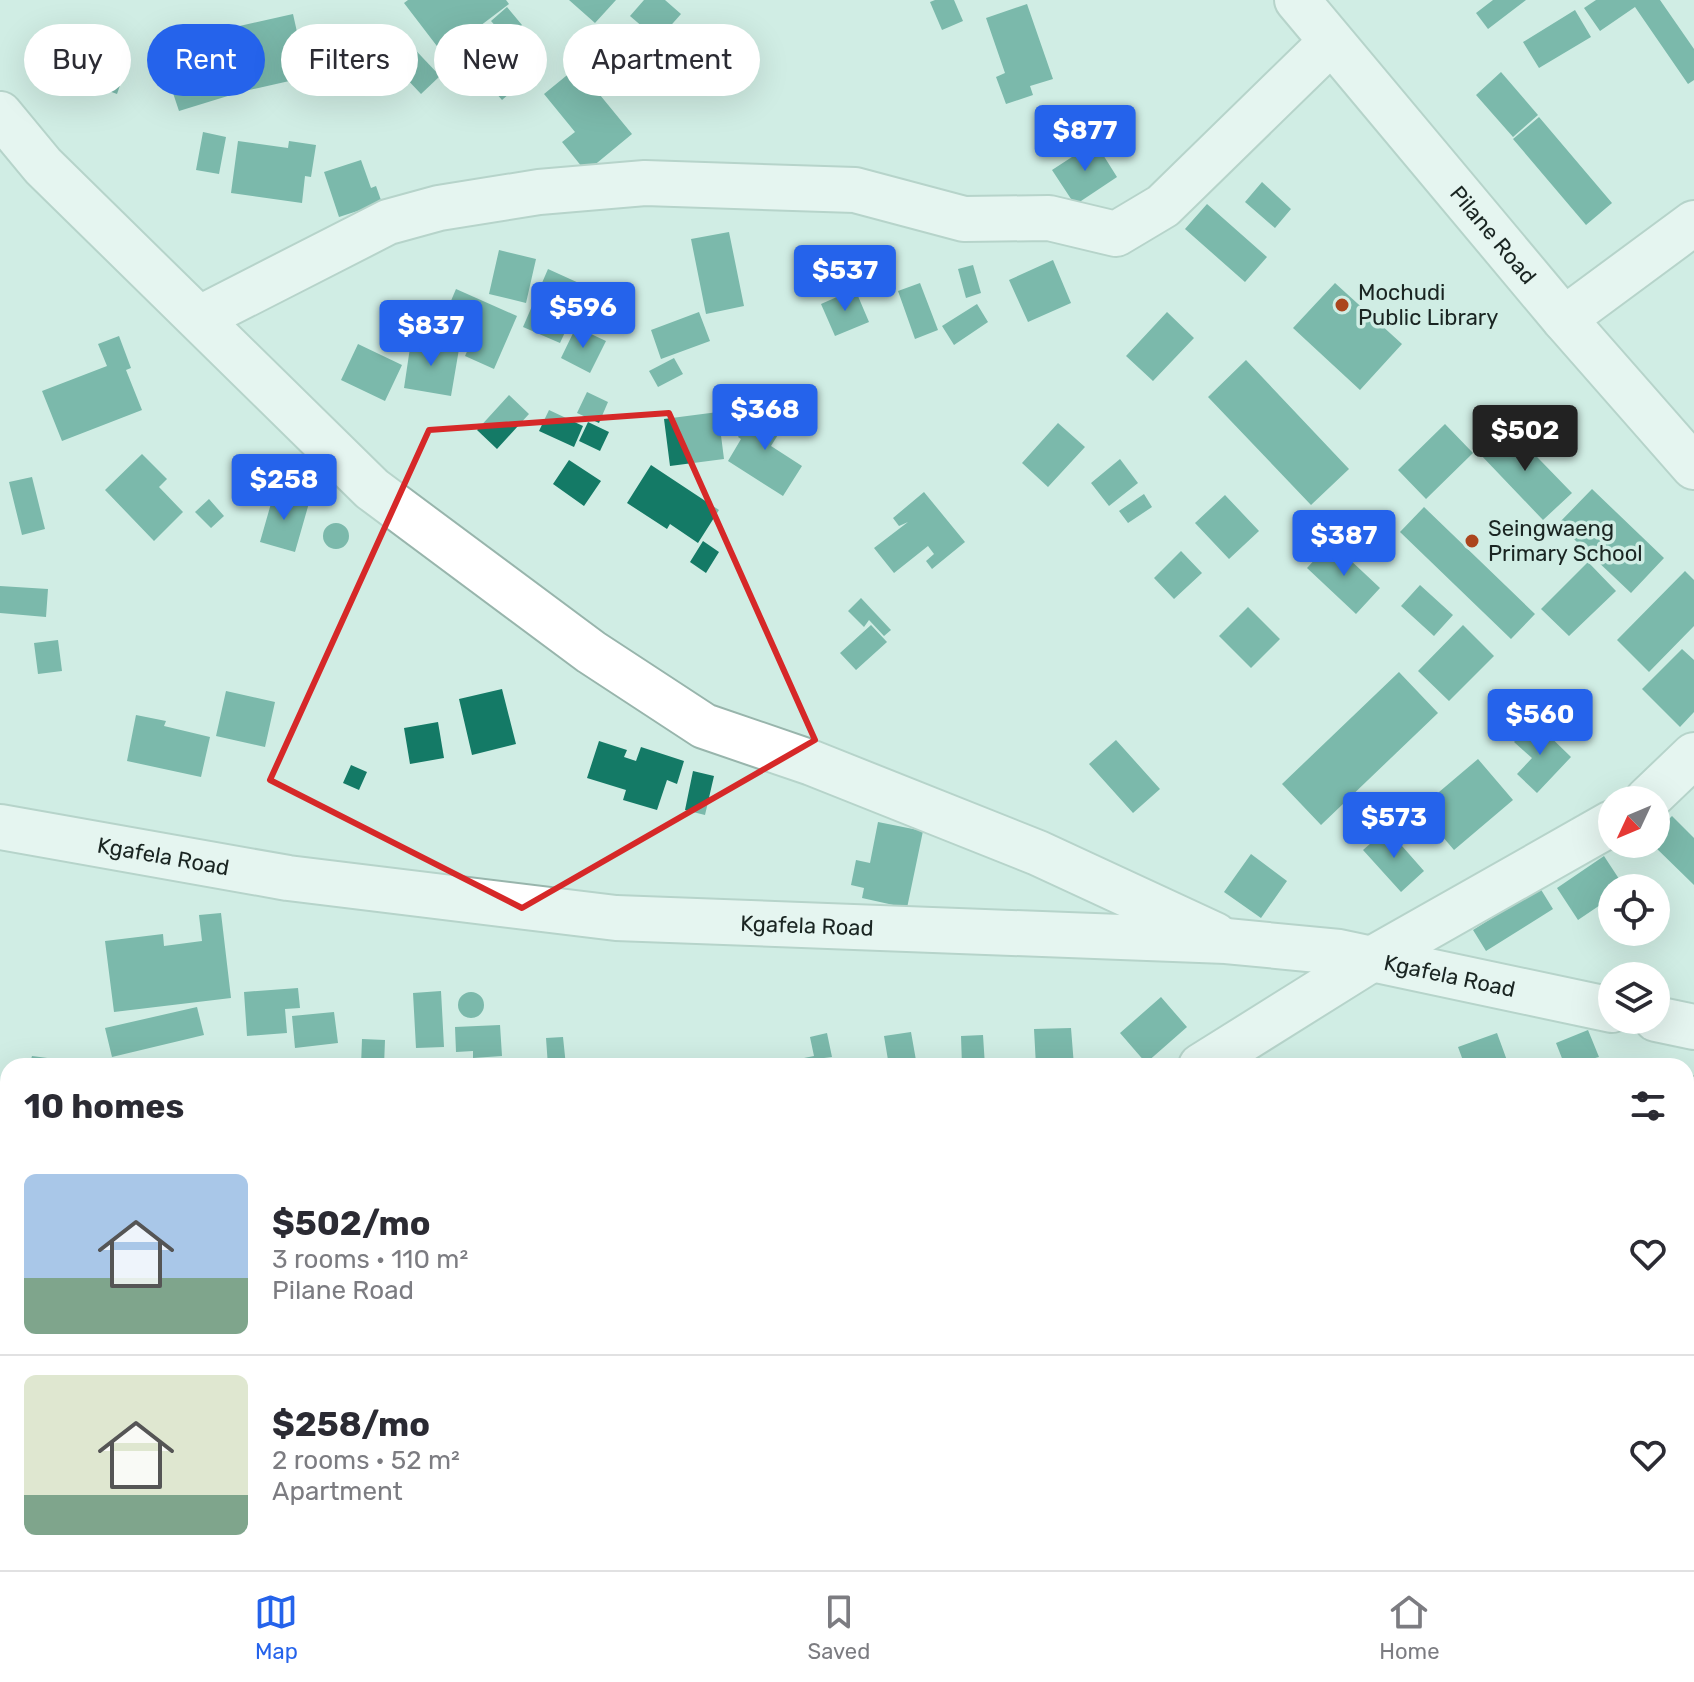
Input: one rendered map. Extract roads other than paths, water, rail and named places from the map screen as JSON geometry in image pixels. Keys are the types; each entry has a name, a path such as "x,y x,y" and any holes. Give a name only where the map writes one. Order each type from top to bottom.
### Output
{"street":[{"name":"Pilane Road","path":"1297,0 1564,319 1694,467"},
{"path":"200,318 388,222 439,208 539,192 645,183 855,190 964,219 1049,218 1116,234 1163,206 1331,42"},
{"path":"0,114 43,166 372,489 591,652 704,726 812,763 1038,853 1226,941"},
{"path":"1564,319 1694,223"},
{"path":"1662,786 1694,755"},
{"name":"Kgafela Road","path":"0,827 288,878 616,918 1226,941 1372,959 1598,1007"},
{"path":"1214,1058 1372,959 1598,831"},
{"path":"1670,1022 1694,1027"}],"place":[{"name":"Mochudi Public Library","path":"1342,305"},
{"name":"Seingwaeng Primary School","path":"1472,541"}]}
